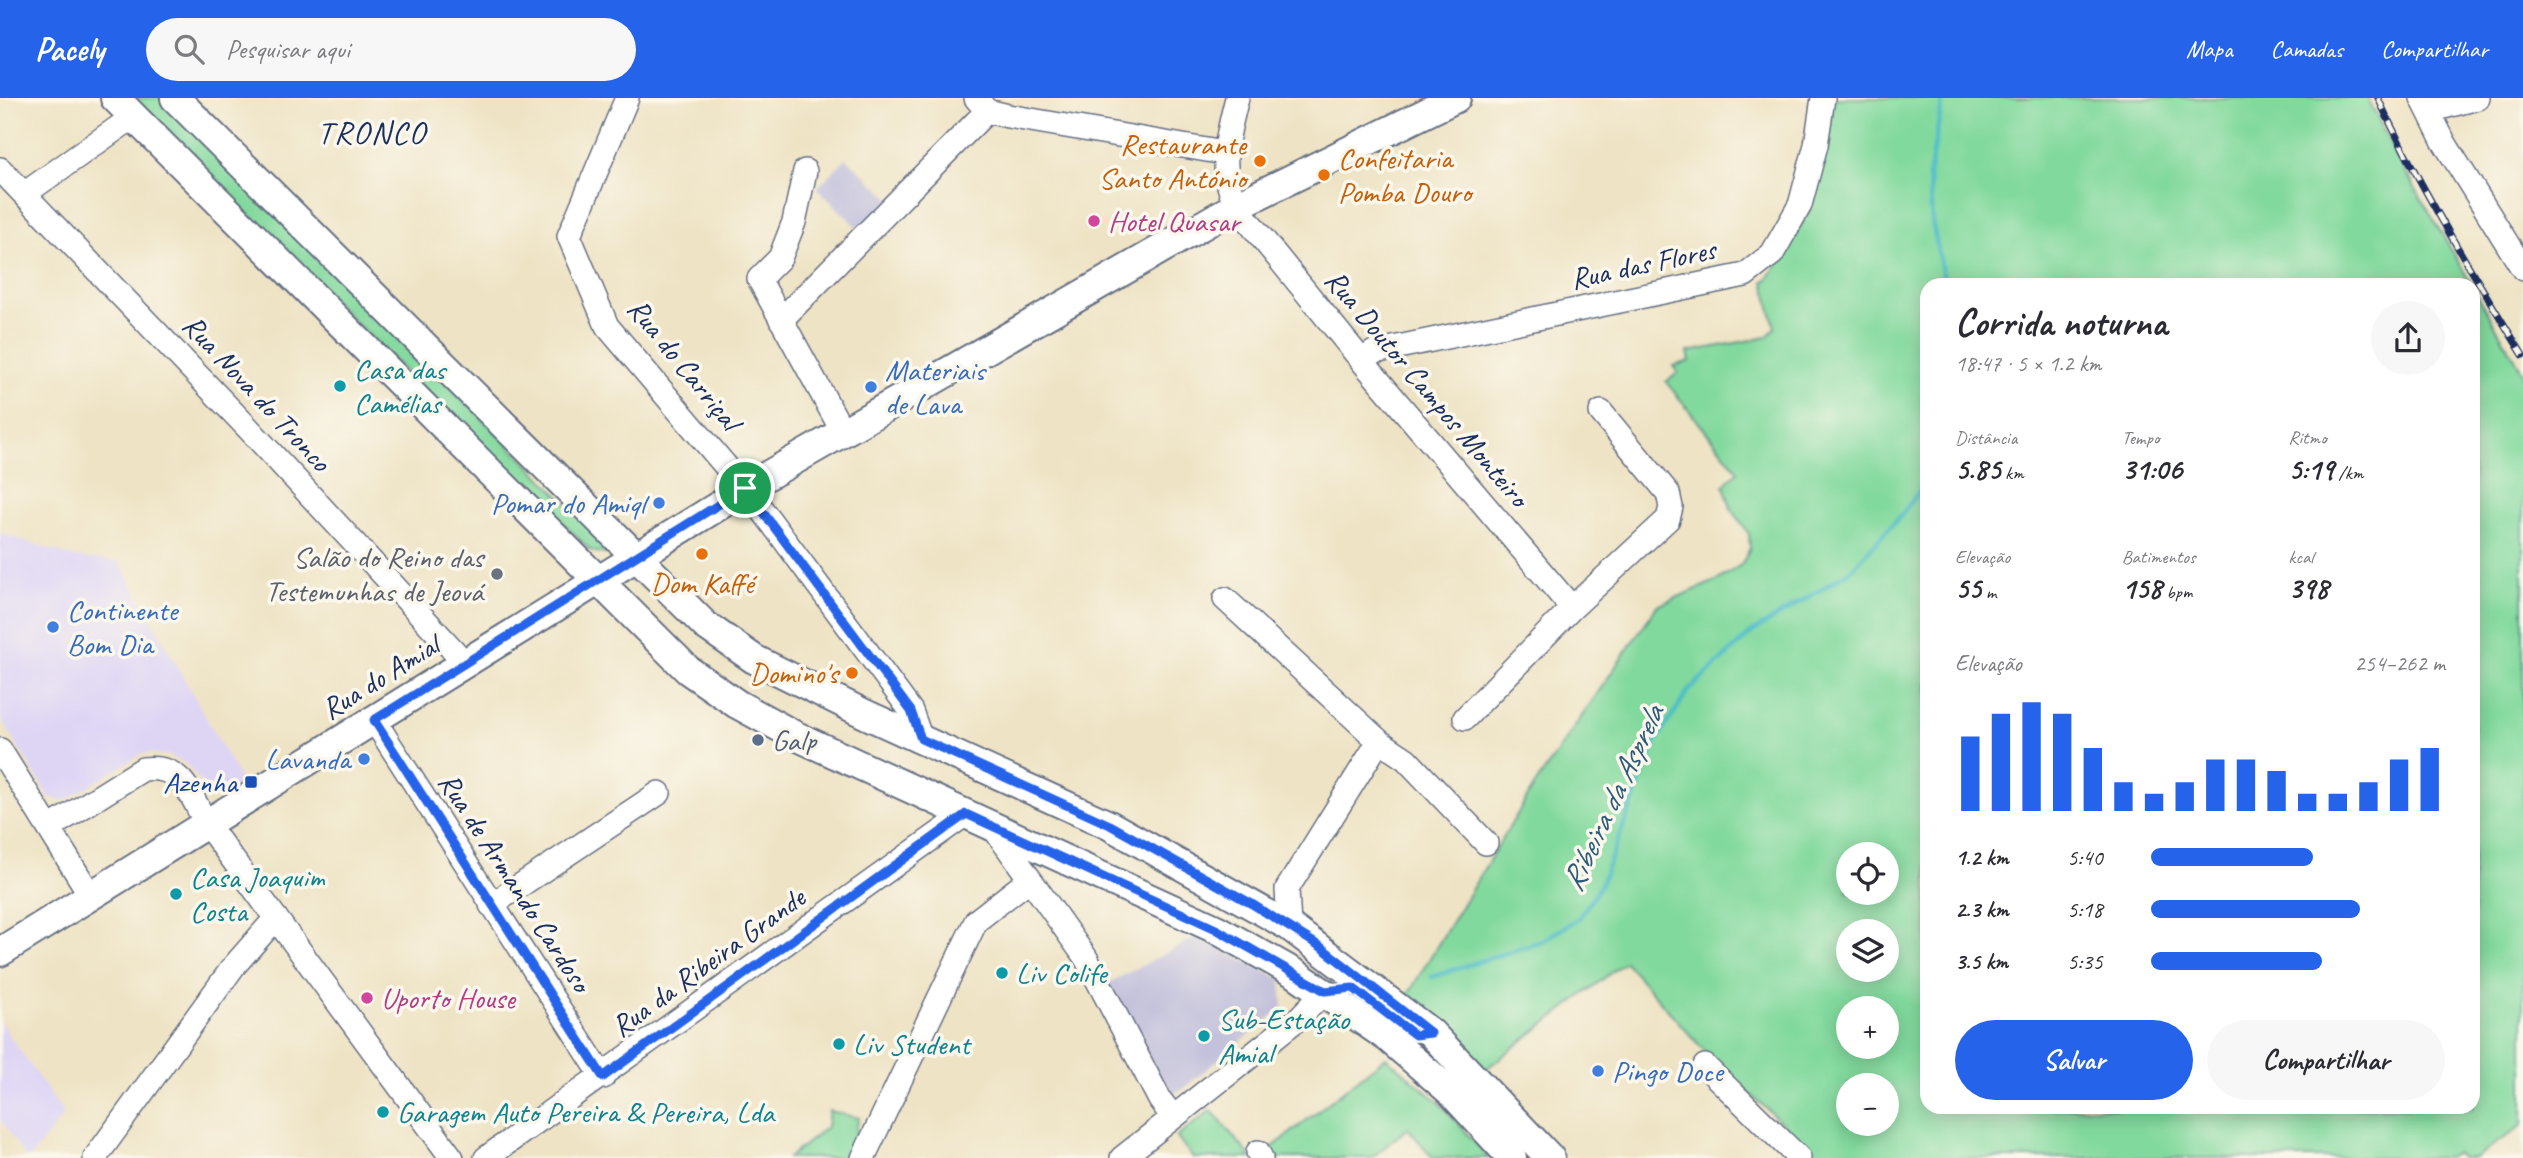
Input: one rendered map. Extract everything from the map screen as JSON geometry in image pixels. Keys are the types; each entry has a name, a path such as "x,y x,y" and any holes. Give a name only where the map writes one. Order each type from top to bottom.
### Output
{"main road":[{"path":"175,98 705,625 754,659 1110,825 1289,926 1321,947 1431,1033 1550,1158"},
{"name":"Rua do Amial","path":"0,952 745,488 1236,206 1456,98"},
{"path":"124,107 600,579 688,670 737,704 794,735 1216,929 1325,991 1387,1037 1452,1093 1511,1158"},
{"path":"1321,947 1328,973 1325,991"},
{"path":"1325,991 1353,988 1415,1035 1431,1033"}],"street":[{"path":"1236,206 1230,192 1223,153 1237,98"},
{"name":"Rua das Flores","path":"1362,362 1374,352 1745,275 1772,254 1800,205 1812,164 1823,98"},
{"path":"2478,98 2426,105 2444,142 2523,269"},
{"name":"Rua do Carriçal","path":"626,102 569,236 607,326 745,488 911,711 921,739"},
{"path":"781,320 981,104 1223,153"},
{"path":"24,194 124,107"},
{"name":"Rua Nova do Tronco","path":"0,169 248,428 465,663"},
{"path":"805,171 794,222 780,258 759,279 843,432"},
{"name":"Rua Doutor Campos Monteiro","path":"1236,206 1362,362 1572,608"},
{"path":"1465,718 1572,608 1668,519 1671,507 1668,493 1601,412"},
{"path":"1225,599 1379,741 1406,759 1486,843"},
{"name":"Rua de Armando Cardoso","path":"374,720 603,1077"},
{"path":"1252,904 1272,898 1287,889 1379,741"},
{"path":"0,750 91,895"},
{"path":"49,828 143,769 160,767 179,777 206,823 450,1157"},
{"path":"491,905 659,793"},
{"name":"Rua da Ribeira Grande","path":"486,1158 603,1077 966,814"},
{"path":"993,827 1086,958 1160,1100 1173,1117"},
{"path":"863,1158 976,921 1030,879"},
{"path":"1287,889 1289,926"},
{"path":"95,1158 233,967 276,918"},
{"path":"1122,1158 1300,1017 1325,991"},
{"path":"1706,1066 1799,1158"}],"shaded area":[{"path":"846,158 891,199 860,230 817,188"},
{"path":"0,533 73,557 119,562 243,784 223,795 211,793 185,763 168,755 150,753 141,754 65,801 49,797 0,717"},
{"path":"1197,937 1281,979 1283,1007 1180,1091 1171,1093 1167,1091 1107,984"},
{"path":"0,1022 64,1114 30,1158 26,1158 0,1119"}],"green space":[{"path":"130,98 165,98 606,543 606,554 591,551 544,504 517,483"},
{"path":"1825,98 2368,98 2394,152 2468,278 1920,278 1920,1114 2480,1114 2480,299 2523,373 2523,1125 2475,1158 2460,1158 2456,1153 2448,1158 1820,1158 1709,1056 1625,962 1486,1069 1405,999 1535,785 1657,606 1718,580 1742,564 1750,548 1749,534 1731,508 1724,485 1738,471 1666,382 1678,373 1673,366 1690,361 1688,352 1767,337 1775,328 1764,281 1768,279 1810,209"},
{"path":"1386,1057 1439,1102 1489,1158 1433,1158 1408,1128 1371,1158 1269,1158 1268,1151"},
{"path":"1211,1110 1252,1158 1193,1158 1177,1137"},
{"path":"829,1111 859,1118 851,1152 844,1158 788,1158 827,1127"}],"waterway":[{"name":"Ribeira da Asprela","path":"1943,98 1929,176 1932,221 1944,278"},
{"name":"Ribeira da Asprela","path":"1432,977 1542,941 1579,918 1600,886 1657,739 1689,690 1751,633 1850,571 1903,513 1920,490"}],"railway":[{"path":"2378,98 2429,197 2476,278"},
{"path":"2480,285 2523,355"}],"place":[{"name":"Restaurante Santo António","path":"1260,161"},
{"name":"Confeitaria Pomba Douro","path":"1324,175"},
{"name":"Hotel Quasar","path":"1094,221"},
{"name":"Casa das Camélias","path":"340,386"},
{"name":"Materiais de Lava","path":"871,387"},
{"name":"Pomar do Amiql","path":"659,503"},
{"name":"Dom Kaffé","path":"702,554"},
{"name":"Salão do Reino das Testemunhas de Jeová","path":"497,574"},
{"name":"Continente Bom Dia","path":"53,627"},
{"name":"Domino's","path":"852,673"},
{"name":"Galp","path":"758,740"},
{"name":"Lavanda","path":"364,759"},
{"name":"Azenha","path":"251,782"},
{"name":"Casa Joaquim Costa","path":"176,894"},
{"name":"Liv Colife","path":"1002,973"},
{"name":"Uporto House","path":"367,998"},
{"name":"Sub-Estação Amial","path":"1204,1036"},
{"name":"Liv Student","path":"839,1044"},
{"name":"Pingo Doce","path":"1598,1071"},
{"name":"Garagem Auto Pereira & Pereira, Lda","path":"383,1112"}],"district":[{"name":"TRONCO","path":"372,132"}],"route":[{"path":"745,488 911,711 921,739 1110,825 1252,904 1321,947 1431,1033 1415,1035 1353,988 1325,991 1216,929 966,814 603,1077 374,720 554,610 745,488"}]}
